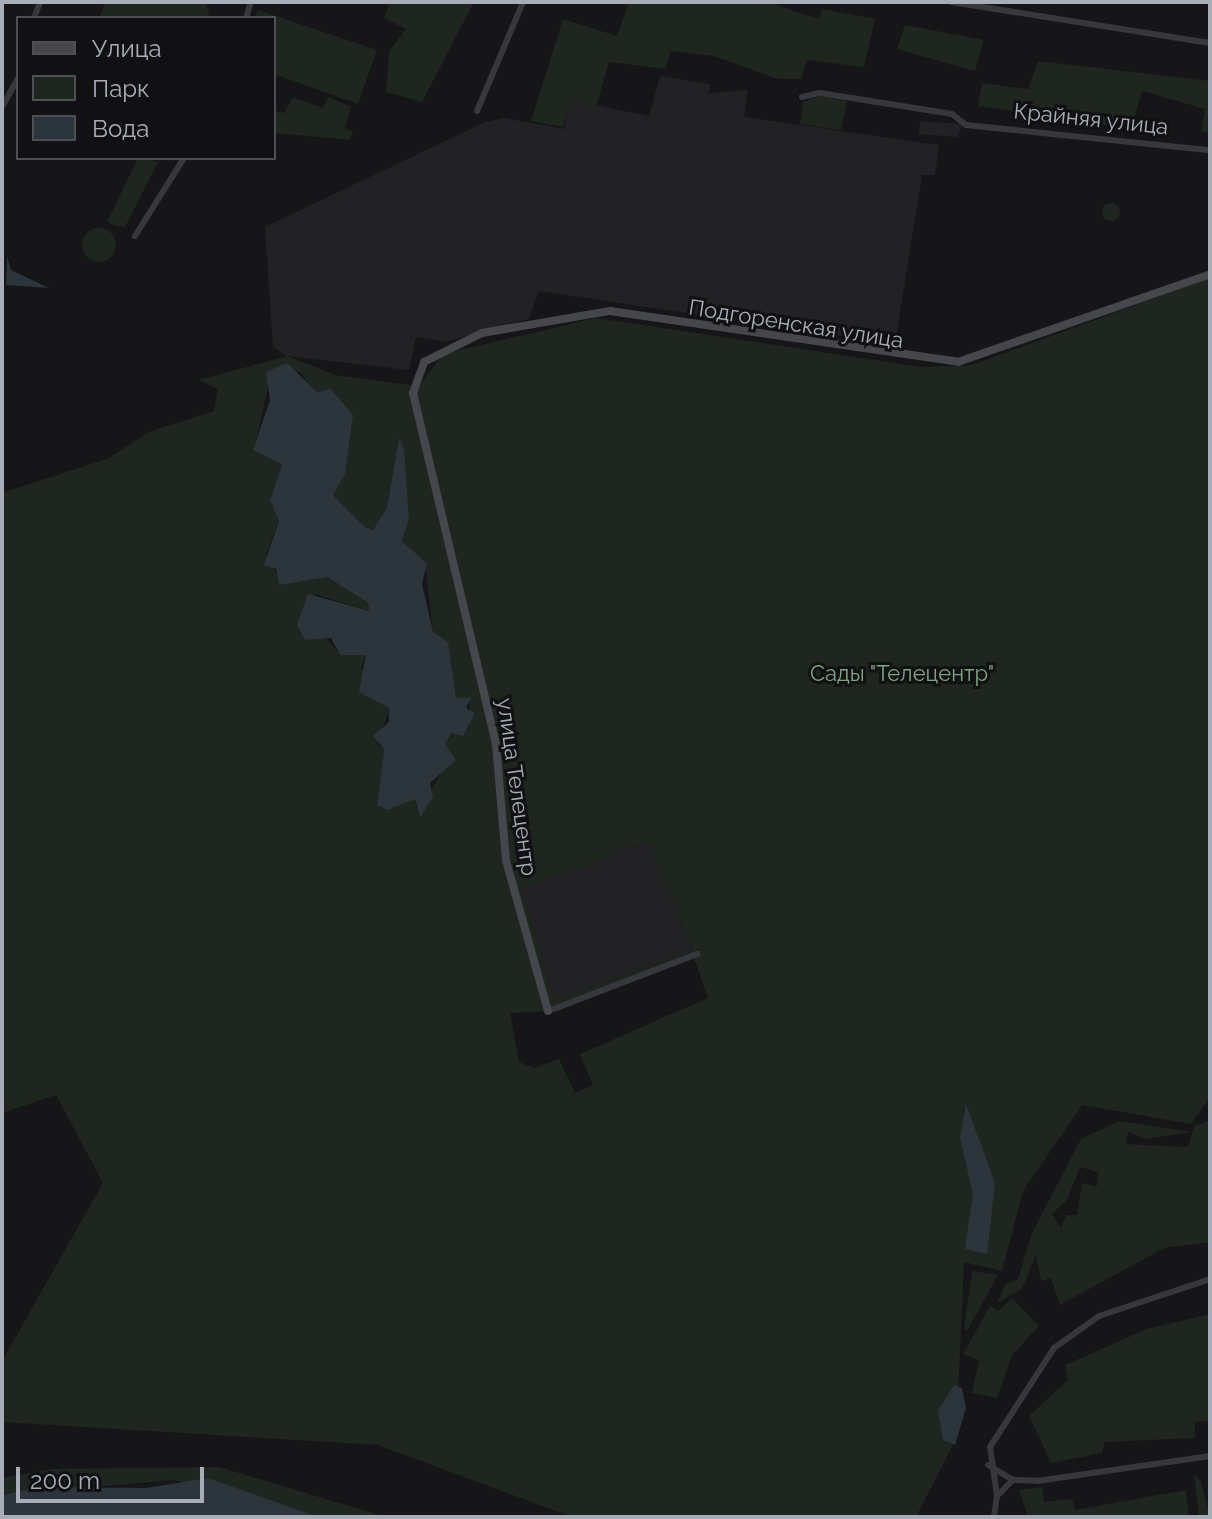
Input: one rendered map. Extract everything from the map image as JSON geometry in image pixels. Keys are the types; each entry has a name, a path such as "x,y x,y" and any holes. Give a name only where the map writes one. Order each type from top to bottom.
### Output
{"street":[{"path":"477,111 523,2"},
{"path":"951,2 1210,43"},
{"path":"2,107 16,82"},
{"name":"Крайняя улица","path":"802,97 820,93 952,114 968,125 1210,150"},
{"path":"135,236 183,160"},
{"name":"Подгоренская улица","path":"418,412 414,379 440,349 585,311 945,363 985,357 1210,274"},
{"name":"улица Телецентр","path":"418,412 496,744 506,861 548,1011 697,954"},
{"path":"994,1517 997,1496 988,1465 990,1447 1054,1348 1099,1316 1210,1279"},
{"path":"988,1465 1013,1480 1210,1456"},
{"path":"997,1496 1013,1480"}],"shaded area":[{"path":"660,76 710,84 709,93 748,90 744,117 939,145 935,175 922,175 895,344 539,291 529,319 445,342 416,337 409,370 287,356 273,347 265,227 485,122 504,118 564,129 570,100 649,116"},
{"path":"920,121 961,124 960,131 957,137 919,134"},
{"path":"648,844 693,951 554,1001 521,887 609,859 612,850"}],"green space":[{"path":"105,2 205,2 209,12 208,16 100,16"},
{"path":"390,2 474,2 422,102 386,92 389,51 406,29 384,18"},
{"path":"629,2 767,2 819,19 822,9 875,19 864,67 807,60 801,79 778,79 714,56 671,51 665,69 609,62 596,107 570,101 563,127 531,121 563,19 617,36"},
{"path":"258,10 276,16 256,16"},
{"path":"276,16 377,50 358,104 276,75"},
{"path":"905,25 984,40 975,71 897,49"},
{"path":"1038,61 1210,81 1210,133 1201,131 1205,109 1142,91 1133,122 1116,126 978,106 982,83 1028,89"},
{"path":"820,96 847,101 841,130 800,124 803,102"},
{"path":"293,97 322,108 329,97 351,107 345,128 353,132 350,140 276,133 276,111 284,113"},
{"path":"137,160 158,162 125,227 107,222"},
{"path":"1111,203 1120,212 1111,221 1102,212"},
{"path":"99,228 111,233 116,245 111,257 99,262 87,257 82,245 87,233"},
{"name":"Сады \"Телецентр\"","path":"1210,278 1210,1097 1191,1124 1082,1105 1023,1191 1002,1271 964,1262 956,1439 916,1517 572,1517 378,1445 2,1422 2,1361 103,1183 56,1095 2,1113 2,493 109,458 149,432 214,411 218,389 199,380 287,356 335,375 419,386 443,354 596,318 921,367 972,365","holes":["272,369 300,372 351,436 333,495 365,527 373,530 387,507 399,439 403,449 409,519 402,540 426,571 433,632 449,659 456,699 469,702 470,711 445,744 440,775 418,813 415,799 377,805 384,749 377,743 390,708 361,668 366,655 340,655 323,634 305,640 306,600 315,594 369,611 368,603 329,577 279,578 266,555 279,520 270,500 282,464 254,450","648,844 693,951 554,1001 521,887 610,859 612,850","694,958 708,998 580,1054 593,1085 575,1093 559,1059 534,1068 519,1062 510,1013 558,1011"]},
{"path":"1119,1121 1192,1132 1144,1139 1128,1131 1126,1144 1188,1147 1194,1126 1209,1121 1210,1242 1164,1248 1060,1305 1051,1278 1041,1281 1036,1255 1022,1289 997,1303 1005,1285 1018,1279 1032,1233 1081,1139","holes":["1080,1167 1098,1172 1097,1186 1082,1183 1077,1215 1066,1215 1061,1228 1052,1214 1067,1200"]},
{"path":"972,1271 998,1275 967,1331 964,1328"},
{"path":"1012,1298 1039,1326 1012,1355 997,1398 972,1393 979,1360 963,1354 990,1306 998,1311"},
{"path":"1210,1314 1210,1421 1195,1422 1195,1438 1105,1442 1102,1453 1051,1463 1029,1416 1068,1380 1065,1365 1147,1329"},
{"path":"219,1467 386,1517 318,1517 174,1480 2,1495 2,1478 51,1469"},
{"path":"1194,1475 1201,1481 1210,1517 1199,1517"},
{"path":"1042,1487 1044,1502 1072,1499 1075,1510 1186,1490 1189,1517 1028,1517 1019,1490"}],"water":[{"path":"7,256 11,270 49,288 6,285"},
{"path":"287,363 318,393 330,388 353,415 345,474 333,495 365,527 373,530 387,507 399,438 404,449 409,519 402,541 427,564 422,584 433,632 448,642 456,698 471,698 466,708 475,713 463,736 452,733 445,744 456,760 430,783 433,797 420,817 415,799 387,810 377,805 384,749 373,736 389,722 389,708 359,692 366,655 340,655 331,638 305,640 297,625 308,594 369,611 368,603 328,577 279,585 276,569 264,565 279,521 270,500 282,464 253,450 270,400 266,372"},
{"path":"966,1104 995,1183 987,1254 965,1249 973,1194 960,1138"},
{"path":"954,1385 962,1388 966,1408 955,1445 943,1440 938,1411"},
{"path":"208,1478 318,1517 2,1517 2,1495 41,1487 146,1488"}]}
